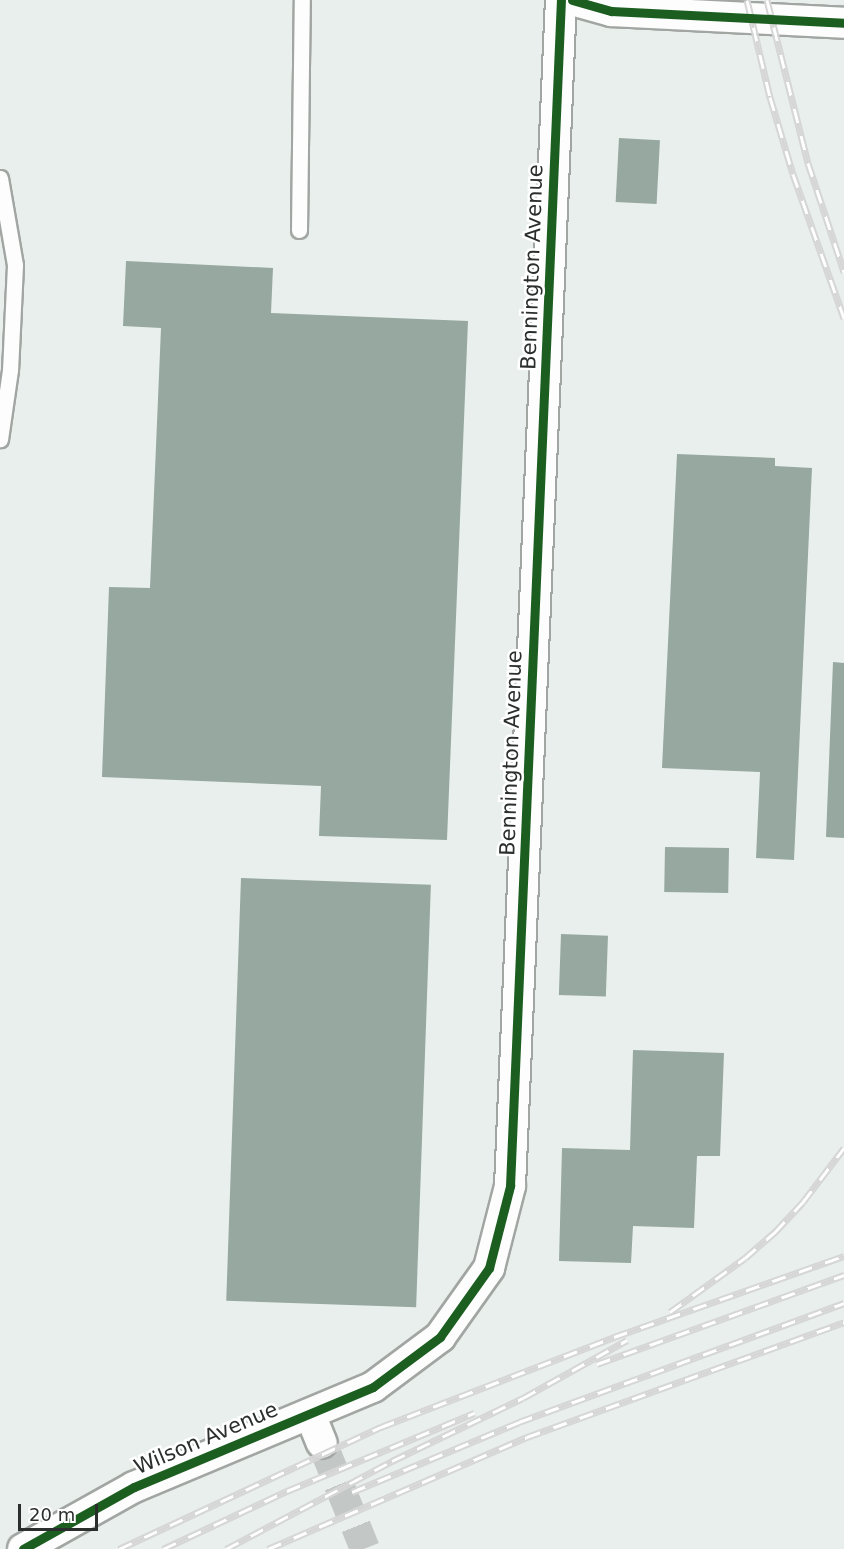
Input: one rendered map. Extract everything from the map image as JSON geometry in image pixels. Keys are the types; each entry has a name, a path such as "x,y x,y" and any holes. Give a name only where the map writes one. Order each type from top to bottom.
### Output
{"street":[{"name":"Bennington Avenue","path":"310,1414 373,1387 441,1337 489,1268 510,1186 561,0"},
{"path":"572,0 611,11 844,23"},
{"name":"Wilson Avenue","path":"23,1549 134,1487 310,1414 322,1443"}],"lane":[{"path":"299,230 302,0"},
{"path":"0,178 15,265 10,370 0,439"}],"building":[{"path":"619,138 660,140 657,204 616,202"},
{"path":"126,261 273,268 271,313 468,321 447,840 319,836 321,786 102,777 109,587 150,588 161,328 123,326"},
{"path":"677,454 775,458 775,466 812,468 794,860 756,858 760,772 662,768"},
{"path":"833,662 844,663 844,838 826,837"},
{"path":"665,847 729,848 728,893 664,892"},
{"path":"241,878 431,885 416,1307 226,1301"},
{"path":"561,934 608,936 606,997 559,995"},
{"path":"633,1050 724,1053 720,1156 697,1156 694,1228 633,1226 631,1263 559,1261 562,1148 630,1150"}],"tunnel":[{"path":"322,1443 365,1549"}],"railway":[{"path":"747,0 770,97 793,174 844,318"},
{"path":"767,0 808,163 844,272"},
{"path":"670,1312 745,1258 775,1232 803,1202 844,1148"},
{"path":"119,1549 381,1427 614,1337 844,1256"},
{"path":"597,1364 844,1275"},
{"path":"352,1492 519,1422 844,1303"},
{"path":"268,1549 527,1437 844,1322"},
{"path":"226,1549 392,1461 523,1398 627,1340"},
{"path":"163,1549 287,1491 474,1413"}],"cycle path":[{"path":"23,1549 134,1487 373,1387 440,1337 489,1268 510,1186 561,0"},
{"path":"572,0 611,11 844,23"}]}
